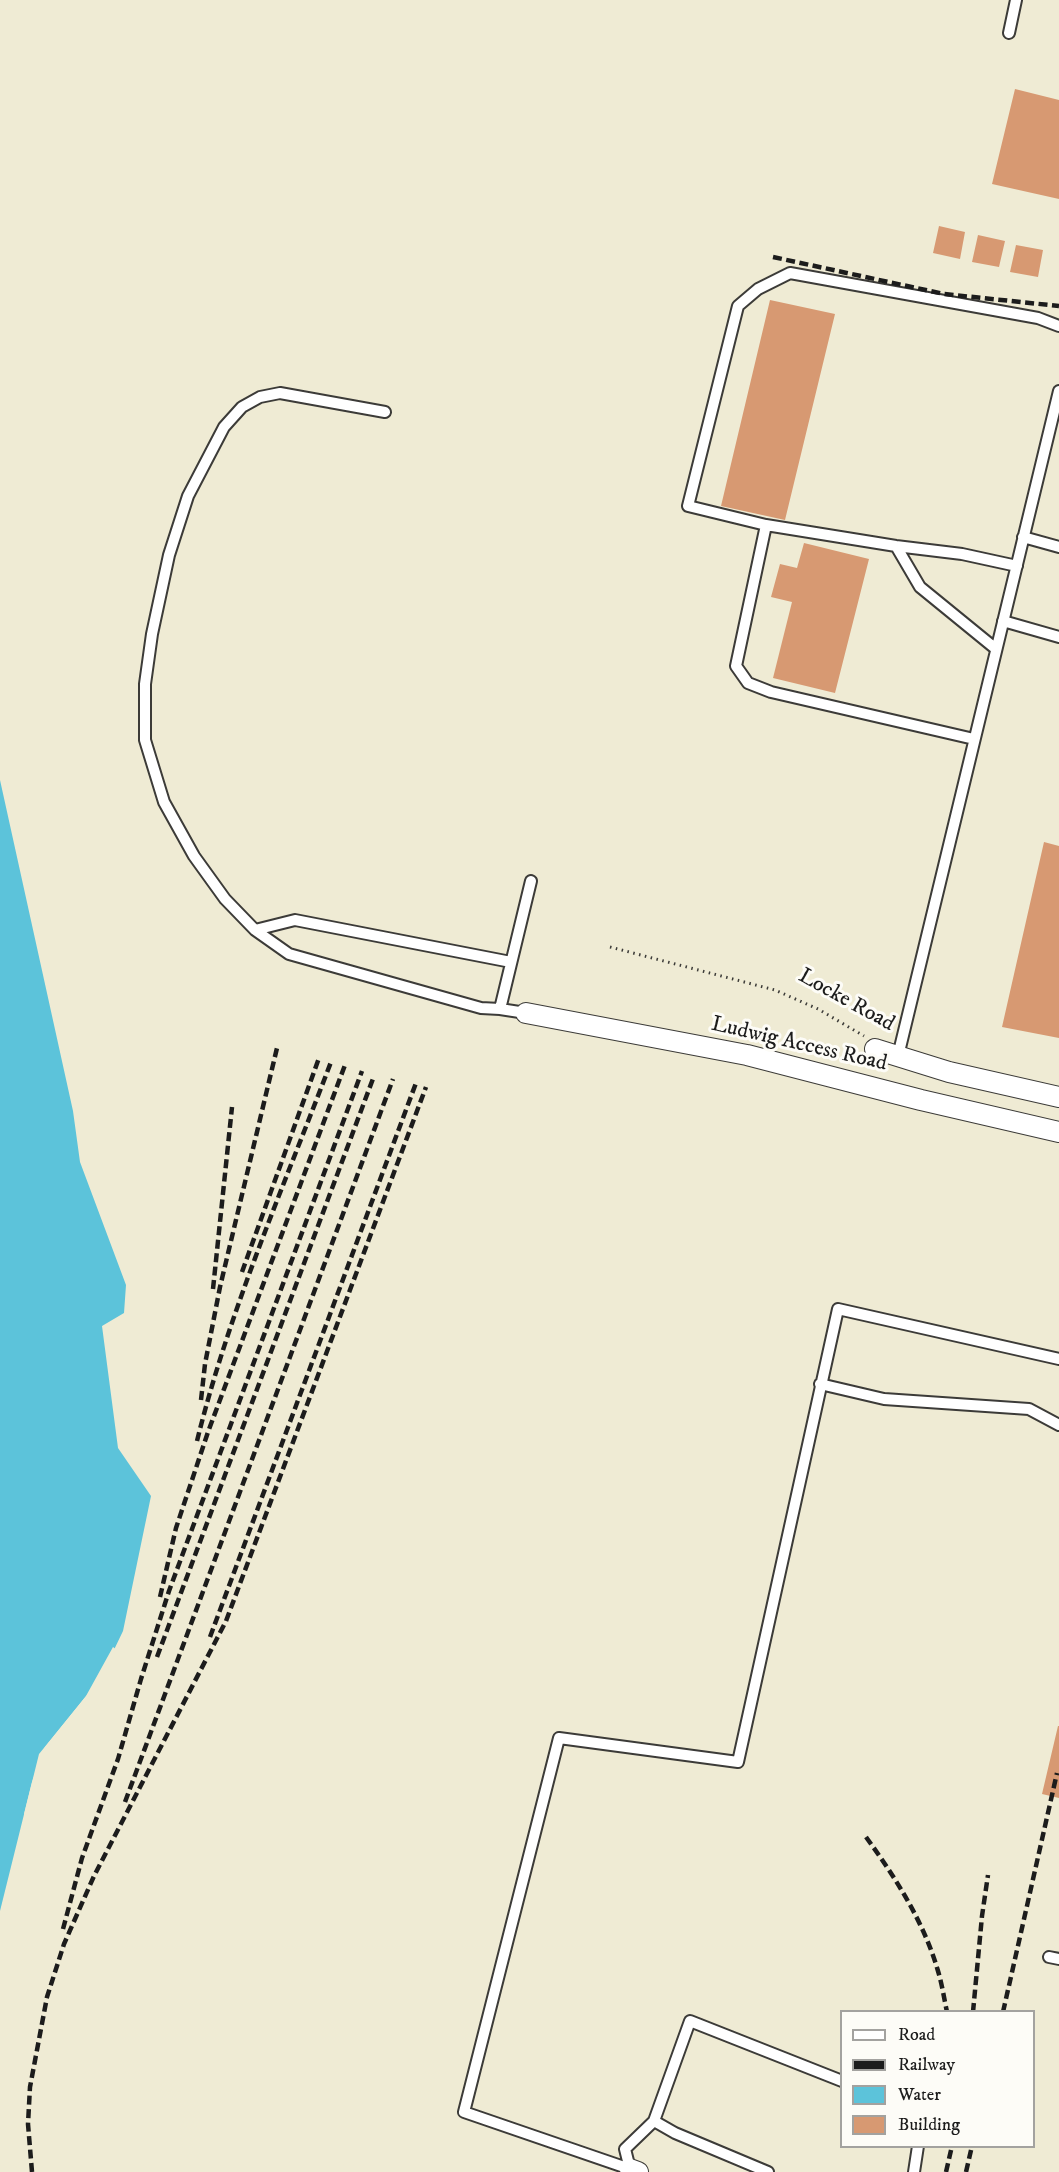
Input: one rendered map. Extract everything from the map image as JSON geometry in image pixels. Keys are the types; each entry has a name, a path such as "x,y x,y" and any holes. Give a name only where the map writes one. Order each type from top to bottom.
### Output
{"street":[{"name":"Ludwig Access Road","path":"526,1013 747,1055 909,1097 1059,1132"},
{"name":"Locke Road","path":"875,1049 949,1072 1059,1096"}],"lane":[{"path":"1009,33 1016,0"},
{"path":"1017,566 962,554 766,525 688,506 738,306 758,289 790,273 1038,318 1059,326"},
{"path":"898,1056 1023,537 1056,418 1059,391"},
{"path":"385,412 280,393 260,397 242,407 224,427 188,496 169,555 152,634 145,684 145,740 164,801 194,856 225,899 255,930 289,954 481,1008 500,1008 526,1013"},
{"path":"766,525 736,666 748,682 771,692 974,740"},
{"path":"1023,537 1059,547"},
{"path":"896,546 920,586 996,649"},
{"path":"1003,621 1059,637"},
{"path":"500,1008 531,881"},
{"path":"255,930 296,920 511,962"},
{"path":"634,2170 464,2112 559,1738 738,1762 838,1309 1059,1359"},
{"path":"820,1384 884,1399 1029,1409 1059,1425"},
{"path":"634,2170 625,2149 654,2121 690,2021 840,2080"},
{"path":"654,2121 675,2133 768,2172"},
{"path":"914,2172 918,2148"}],"path":[{"name":"Locke Road","path":"610,947 775,990 818,1009 862,1034 875,1049"}],"water":[{"path":"0,780 73,1111 80,1162 126,1285 124,1313 102,1326 118,1448 151,1496 123,1631 100,1679 39,1754 0,1911"}],"pier":[{"path":"113,1647 117,1650 103,1681 42,1755 45,1747 86,1696"},
{"path":"42,1755 26,1819 24,1814 32,1782"}],"building":[{"path":"1015,89 1059,100 1059,199 992,184"},
{"path":"939,226 965,232 960,259 933,253"},
{"path":"978,235 1005,241 999,267 972,262"},
{"path":"1016,245 1043,250 1038,277 1010,272"},
{"path":"770,300 835,314 785,520 721,506"},
{"path":"804,543 869,559 835,693 773,678 792,602 771,597 780,564 797,568"},
{"path":"1044,842 1059,846 1059,1038 1002,1027"},
{"path":"1059,1726 1059,1798 1042,1794"}],"railway":[{"path":"773,257 944,294 1059,306"},
{"path":"201,1400 205,1364 220,1287 277,1048"},
{"path":"242,1272 319,1058"},
{"path":"197,1441 210,1392 241,1297 331,1062"},
{"path":"160,1597 176,1528 208,1432 345,1065"},
{"path":"63,1929 82,1858 118,1759 169,1591 362,1071"},
{"path":"157,1657 374,1076"},
{"path":"125,1802 393,1079"},
{"path":"210,1637 416,1083"},
{"path":"32,2172 28,2124 30,2087 47,1997 64,1944 94,1876 226,1621 426,1087"},
{"path":"213,1289 232,1107"},
{"path":"1003,2010 1057,1773"},
{"path":"866,1837 898,1884 925,1935 939,1976 947,2010"},
{"path":"973,2010 988,1875"},
{"path":"946,2172 952,2148"},
{"path":"966,2172 972,2148"}]}
